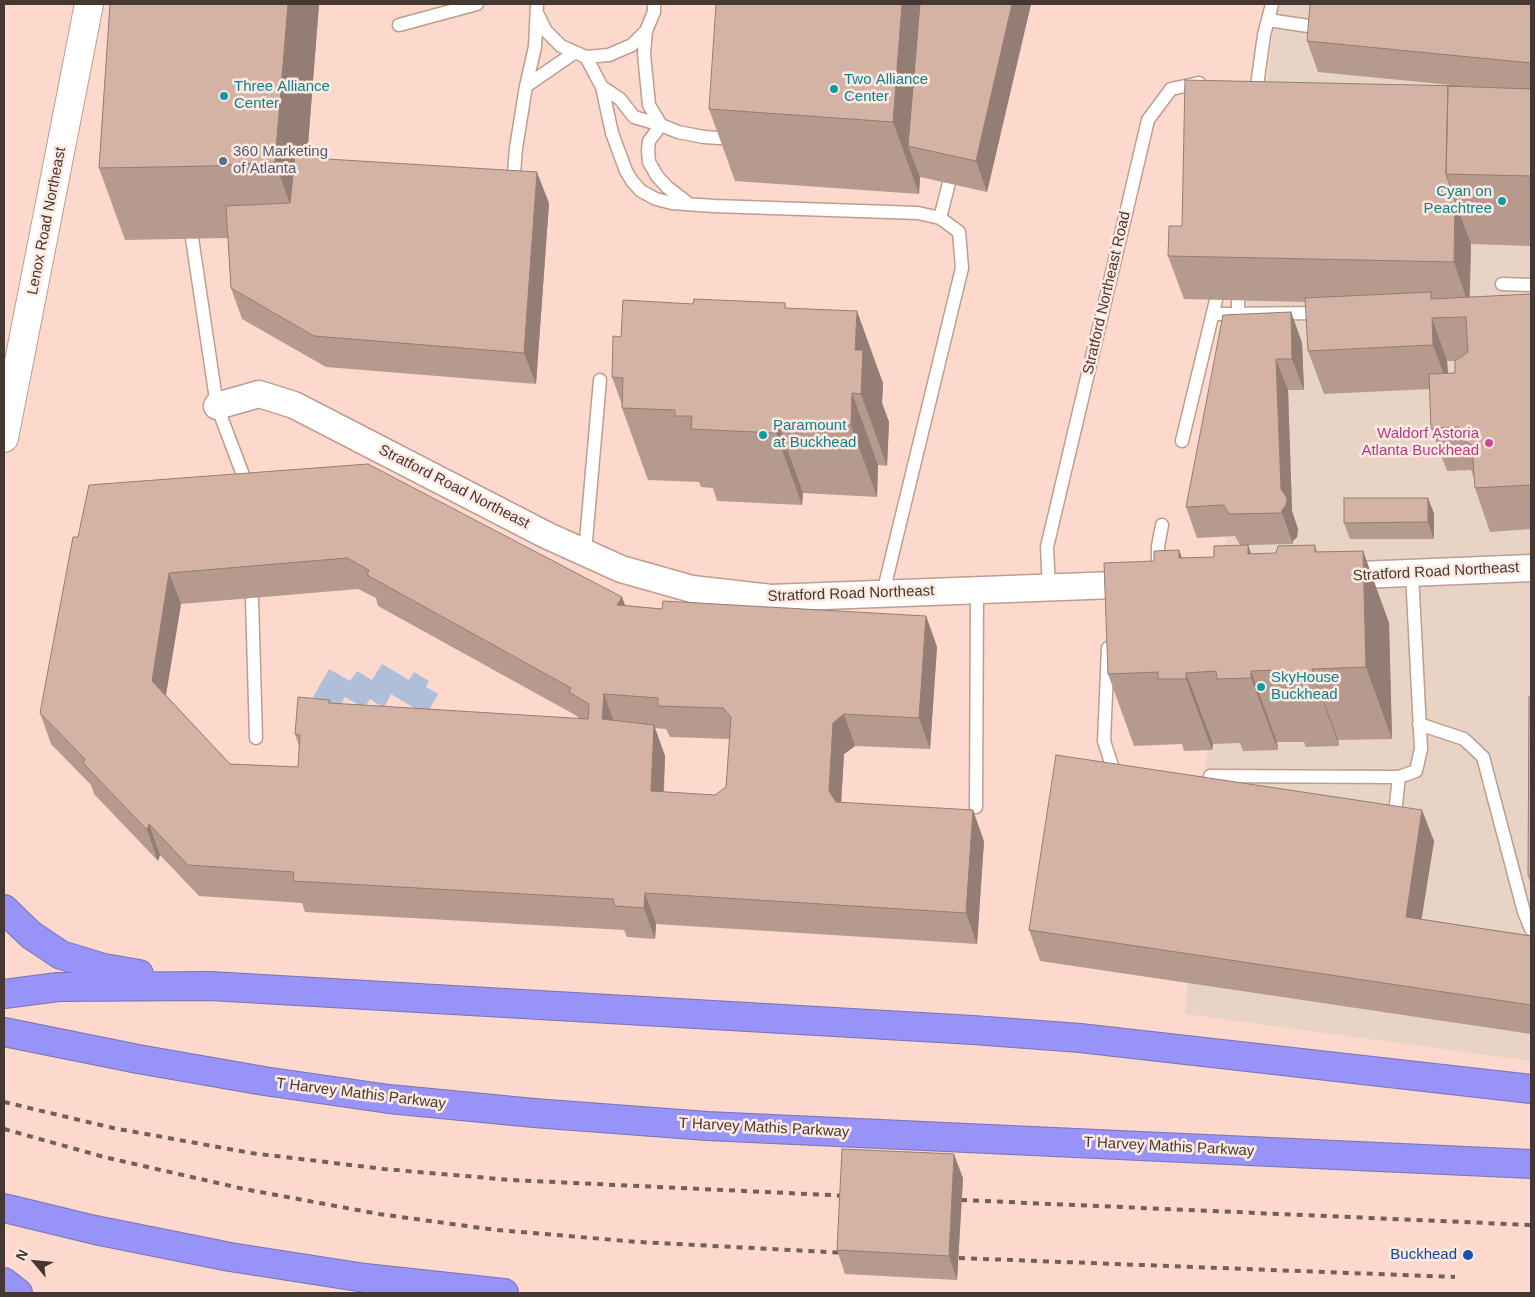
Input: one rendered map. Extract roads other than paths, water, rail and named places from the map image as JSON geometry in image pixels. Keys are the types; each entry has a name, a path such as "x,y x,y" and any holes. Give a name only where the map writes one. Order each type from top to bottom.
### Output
{"highway":[{"path":"4,909 31,935 61,955 104,968 210,986"},
{"path":"4,994 58,987 210,986 1002,1032 1090,1039 1531,1089"},
{"name":"T Harvey Mathis Parkway","path":"4,1032 138,1059 264,1081 389,1099 534,1113 707,1126 1531,1164"},
{"path":"4,1208 96,1230 230,1257 366,1278 504,1293"},
{"path":"4,1282 18,1293"}],"main road":[{"name":"Lenox Road Northeast","path":"4,438 89,4"}],"street":[{"name":"Stratford Road Northeast","path":"217,406 259,394 294,405 546,535 621,569 692,589 771,598 1049,588 1110,590 1167,583"},
{"name":"Stratford Road Northeast","path":"1316,577 1531,568"}],"lane":[{"path":"399,25 477,4"},
{"path":"654,4 654,12 646,31 644,54 650,104 661,125"},
{"path":"1270,93 1251,92 1272,4"},
{"path":"538,9 546,31 561,46 580,55 609,55 632,46 646,31"},
{"path":"512,201 516,148 526,86 535,47 538,9"},
{"path":"1268,20 1322,28"},
{"path":"526,86 580,55"},
{"path":"580,55 602,87 620,99 634,117 678,132 704,137 738,140"},
{"name":"Stratford Northeast Road","path":"1049,588 1047,547 1148,120 1171,89 1198,83 1207,85"},
{"path":"602,87 612,133 626,171 641,191 656,199 672,203 689,204 918,213 940,218 959,232 962,268 883,593"},
{"path":"661,125 649,141 650,162 657,176 667,187 689,204"},
{"path":"940,218 949,183"},
{"path":"192,238 217,406 243,475 245,505"},
{"path":"1502,284 1531,285"},
{"path":"1182,441 1216,300"},
{"path":"1238,301 1238,314"},
{"path":"1213,314 1338,313"},
{"path":"585,552 600,380"},
{"path":"1162,524 1158,546 1167,583"},
{"path":"1210,776 1399,777 1416,771 1421,749 1412,573"},
{"path":"976,807 977,590"},
{"path":"252,599 256,738"},
{"path":"1109,632 1104,741 1122,794"},
{"path":"1420,724 1464,739 1483,757 1524,912 1531,929"},
{"path":"1393,834 1399,777"}],"water":[{"path":"382,664 409,680 414,672 429,681 426,687 438,694 426,715 391,694 384,708 370,699 364,708 345,697 337,710 313,697 329,669 350,681 357,671 372,680"}],"railway":[{"path":"4,1102 113,1128 251,1153 384,1169 511,1180 850,1196"},
{"path":"4,1129 104,1157 244,1189 379,1214 496,1230 639,1242 847,1253"},
{"path":"961,1200 1531,1225"},
{"path":"959,1258 1455,1277"}],"place":[{"name":"Two Alliance Center","path":"834,89"},
{"name":"Three Alliance Center","path":"224,96"},
{"name":"360 Marketing of Atlanta","path":"223,161"},
{"name":"Cyan on Peachtree","path":"1502,201"},
{"name":"Paramount at Buckhead","path":"763,435"},
{"name":"Waldorf Astoria Atlanta Buckhead","path":"1489,443"},
{"name":"SkyHouse Buckhead","path":"1261,687"},
{"name":"Buckhead","path":"1468,1255"}]}
